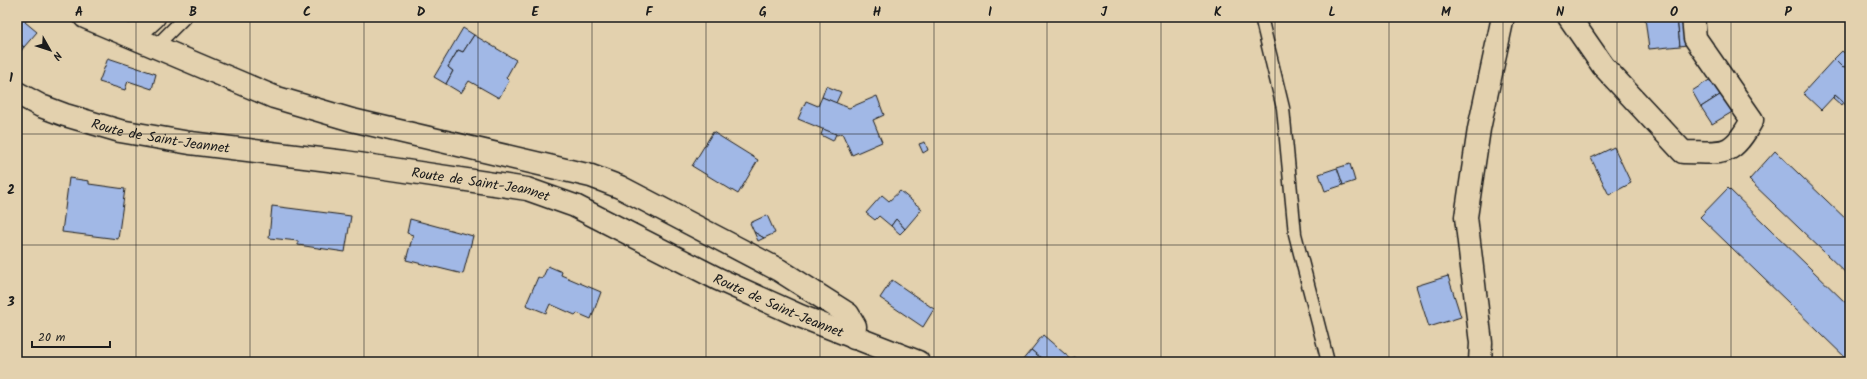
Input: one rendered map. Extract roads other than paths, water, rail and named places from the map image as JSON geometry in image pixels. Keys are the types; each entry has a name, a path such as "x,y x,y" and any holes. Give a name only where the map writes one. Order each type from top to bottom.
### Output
{"street":[{"path":"85,17 133,36 274,97 352,120 591,176 620,187 780,270 842,310 852,319 855,326 854,338"},
{"path":"133,36 154,17"},
{"path":"1480,362 1481,343 1466,217 1479,129 1503,17"},
{"path":"1569,17 1603,66 1683,152 1726,152 1742,139 1752,120 1696,38 1693,17"},
{"name":"Route de Saint-Jeannet","path":"17,93 41,106 65,115 120,131 190,143 353,163 527,189 575,206 718,279 800,316 918,362"}],"lane":[{"path":"156,46 185,17"},
{"path":"1261,17 1283,108 1295,234 1328,362"}]}
